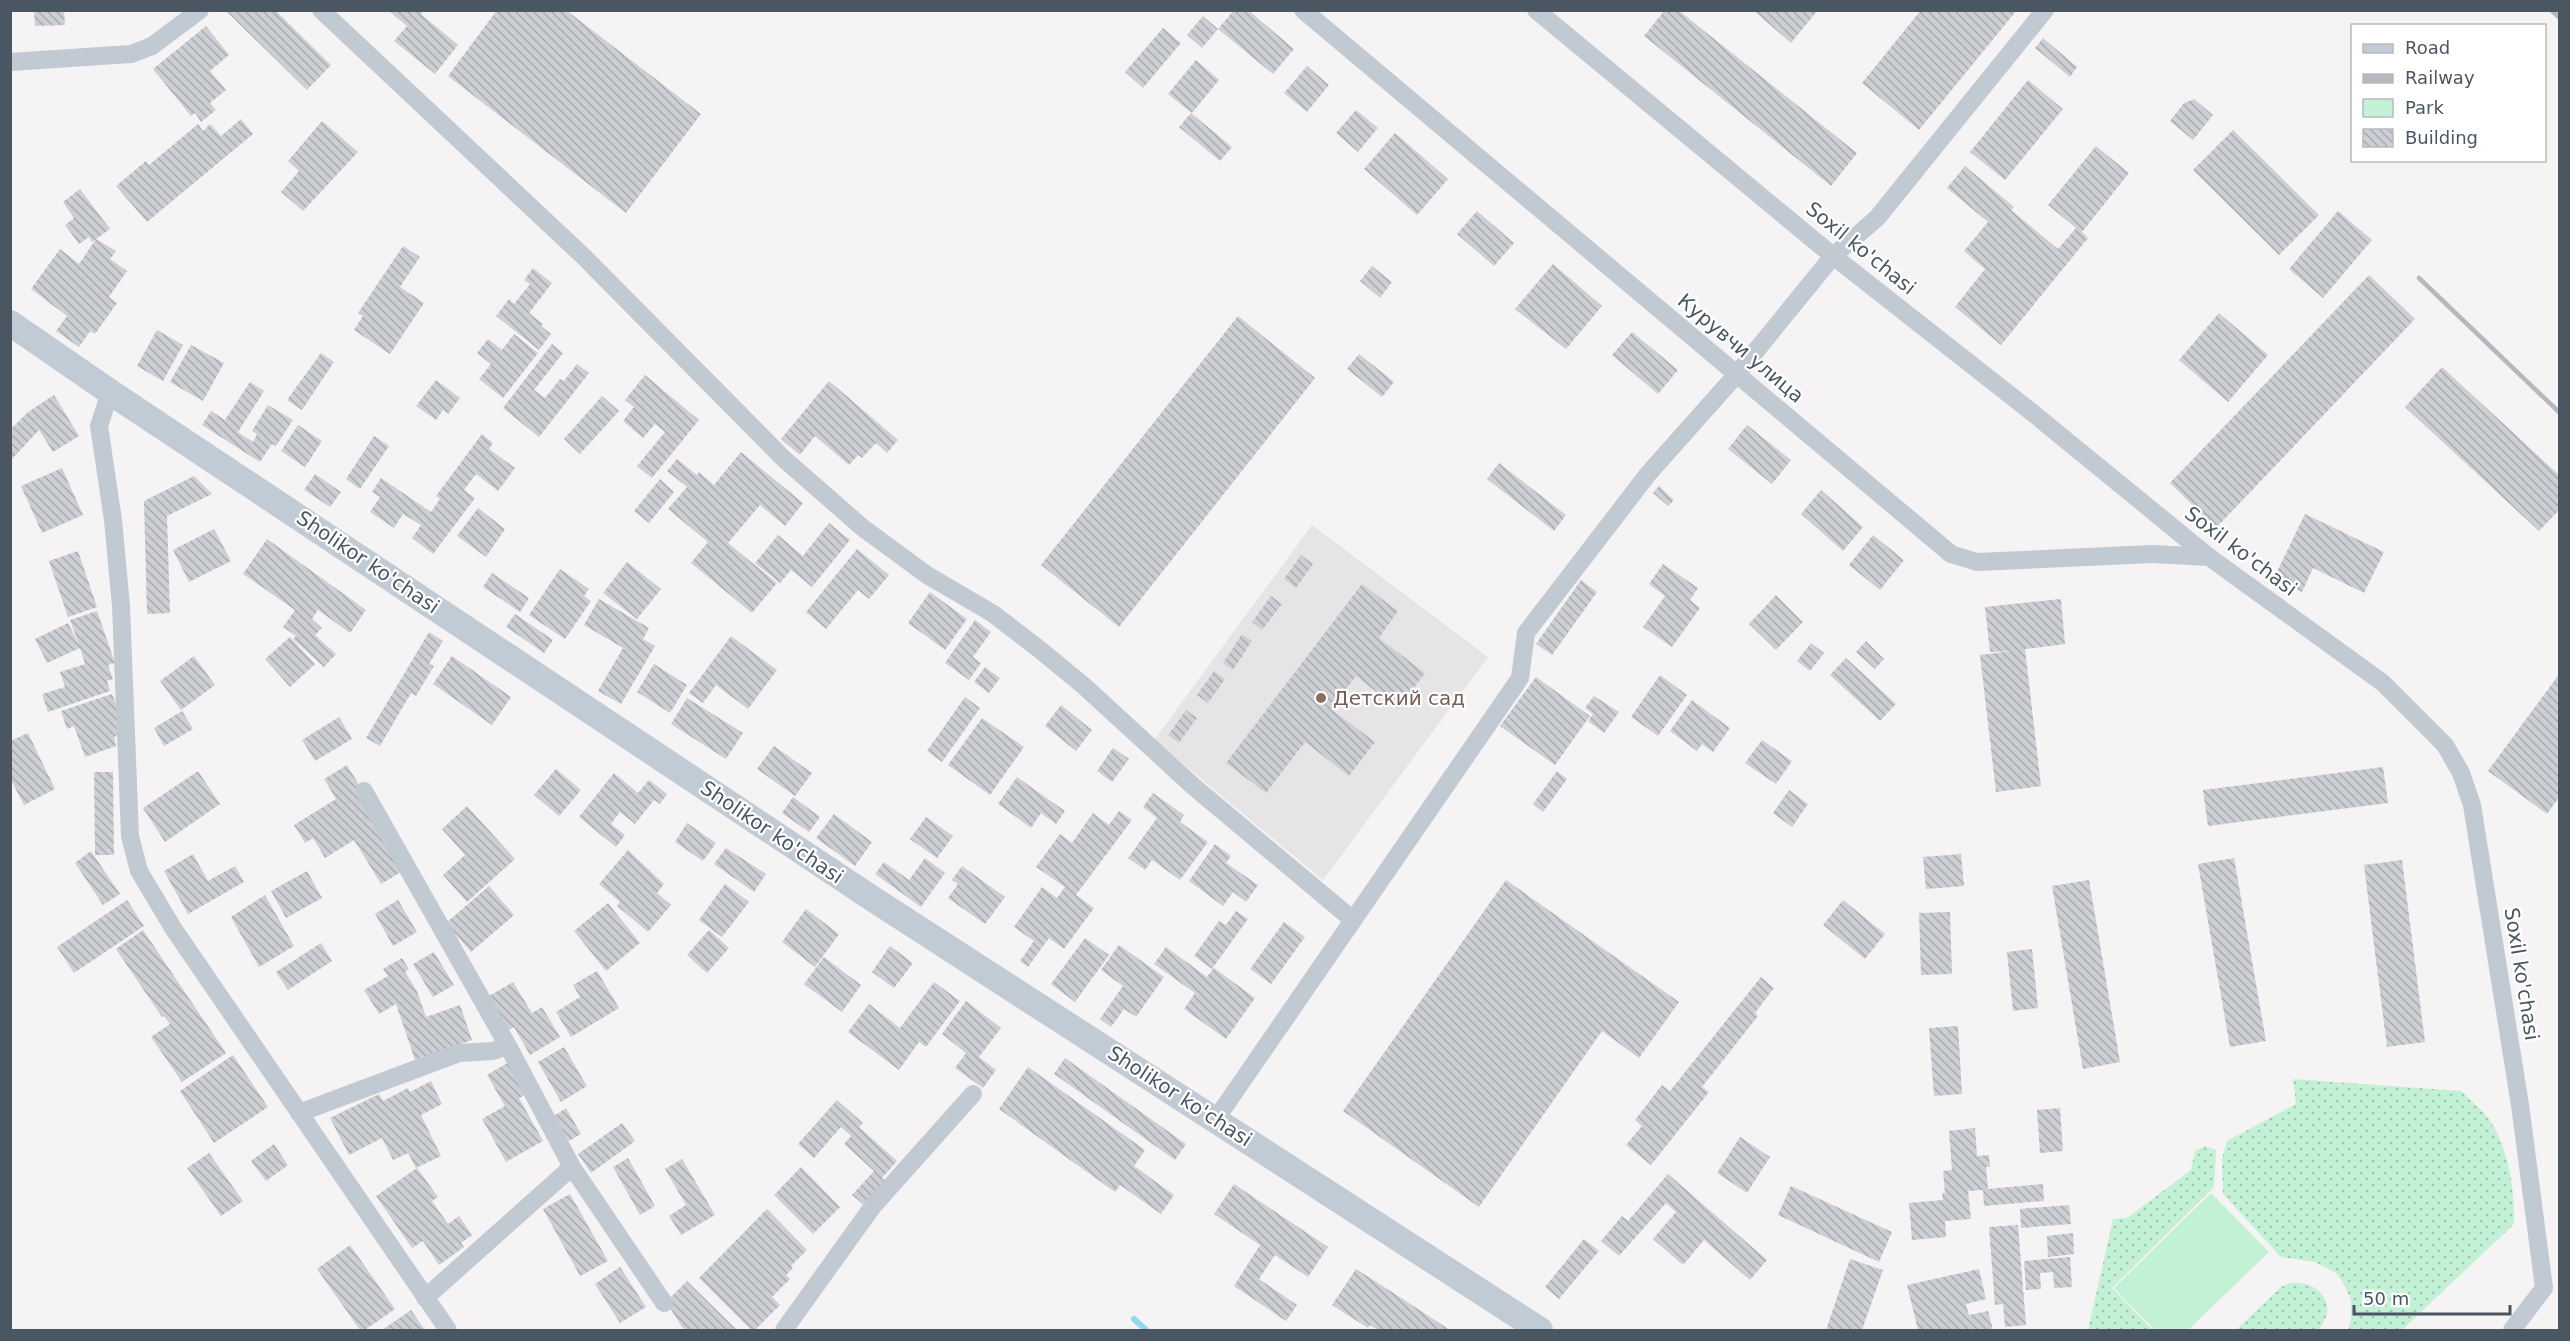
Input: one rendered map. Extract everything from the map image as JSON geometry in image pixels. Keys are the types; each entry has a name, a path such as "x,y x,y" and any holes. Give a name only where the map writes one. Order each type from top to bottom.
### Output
{"street":[{"path":"10,62 131,54 152,46 200,10"},
{"path":"321,10 582,255 784,459 863,528 927,575 992,613 1039,649 1084,686 1193,786 1353,920"},
{"name":"Курувчи улица","path":"1303,10 1951,554 1977,562 2152,554 2209,557"},
{"name":"Soxil ko'chasi","path":"1536,10 1833,256 2034,414 2209,557 2383,683 2445,745 2461,773 2472,805 2513,1058 2544,1288 2512,1330"},
{"path":"1216,1119 1520,678 1526,633 1648,474 1737,374 1833,256 1877,218 2045,10"},
{"name":"Sholikor ko'chasi","path":"10,323 110,392 873,899 1540,1330"},
{"path":"110,392 99,426 113,520 120,596 130,836 140,871 173,928 448,1330"},
{"path":"364,790 508,1046 572,1167 664,1303"},
{"path":"299,1113 459,1053 494,1051 508,1046"},
{"path":"784,1330 873,1206 973,1094"},
{"path":"425,1298 572,1167"}],"shaded area":[{"name":"Детский сад","path":"1312,525 1488,657 1323,880 1154,740"}],"green space":[{"path":"2293,1079 2461,1091 2485,1114 2497,1134 2510,1172 2514,1224 2402,1330 2348,1330 2351,1320 2351,1299 2336,1273 2315,1262 2281,1257 2223,1194 2222,1159 2227,1141 2296,1104"},
{"path":"2205,1146 2216,1150 2214,1187 2112,1288 2153,1330 2088,1330 2113,1219 2127,1218 2191,1170 2195,1151"},
{"path":"2211,1193 2269,1252 2188,1330 2155,1330 2114,1288"},
{"path":"2290,1283 2312,1286 2322,1295 2327,1307 2327,1315 2319,1330 2236,1330 2281,1287"}],"building":[{"path":"34,10 64,10 65,25 35,26"},
{"path":"225,10 275,10 331,65 307,90"},
{"path":"388,10 424,10 421,14 458,45 435,74 394,41 407,26"},
{"path":"497,10 566,10 701,114 626,213 448,76"},
{"path":"1234,10 1248,10 1294,49 1273,74 1218,29"},
{"path":"1665,10 1678,10 1857,153 1831,186 1644,36"},
{"path":"1753,10 1818,10 1791,43"},
{"path":"1921,10 2017,10 1919,130 1862,83"},
{"path":"1203,16 1218,29 1202,48 1187,35"},
{"path":"206,26 229,55 210,71 226,90 210,103 216,110 201,122 195,113 191,116 153,69"},
{"path":"1163,28 1181,43 1143,88 1125,72"},
{"path":"2043,38 2077,67 2070,77 2035,48"},
{"path":"1196,60 1219,80 1192,113 1168,94"},
{"path":"1307,66 1329,85 1307,112 1284,93"},
{"path":"2028,80 2063,109 2005,180 1970,152"},
{"path":"2194,99 2213,115 2193,140 2170,121 2184,103"},
{"path":"1356,110 1378,128 1358,152 1336,133"},
{"path":"1191,113 1232,147 1220,161 1179,127"},
{"path":"241,119 253,134 147,222 116,186 146,161 149,165 198,124 203,131 210,124 221,136"},
{"path":"322,121 358,152 303,211 281,192 299,171 288,161"},
{"path":"2233,130 2319,215 2279,255 2193,170"},
{"path":"1395,133 1448,179 1417,215 1364,169"},
{"path":"2096,146 2129,173 2082,232 2088,238 2001,345 1955,307 1985,269 1964,251 1988,222 1947,188 1965,166 2014,207 2011,210 2058,249 2076,228 2048,205"},
{"path":"80,189 110,229 92,242 89,237 79,244 65,225 74,218 63,202"},
{"path":"1477,211 1514,243 1494,266 1457,234"},
{"path":"2338,211 2372,240 2323,298 2289,269"},
{"path":"96,239 116,251 110,259 127,271 109,297 117,303 95,334 90,331 79,347 56,331 67,316 31,289 60,249 79,264"},
{"path":"403,246 420,257 400,287 424,303 390,354 354,330 363,316 358,313"},
{"path":"1553,264 1602,306 1566,349 1515,309"},
{"path":"1372,266 1392,282 1380,298 1360,281"},
{"path":"533,268 552,283 529,313 551,334 539,350 496,316 509,299 514,304 530,284 524,280"},
{"path":"2369,275 2415,319 2216,528 2170,483"},
{"path":"2219,313 2268,355 2228,402 2179,360"},
{"path":"1238,316 1315,378 1119,627 1041,565"},
{"path":"157,330 183,345 163,381 137,366"},
{"path":"1632,332 1678,370 1658,394 1612,355"},
{"path":"514,334 538,353 503,398 479,379 491,364 477,353 488,339 502,350"},
{"path":"552,344 563,353 534,390 545,398 560,379 564,381 577,364 589,373 539,437 503,408"},
{"path":"191,345 224,363 203,401 170,382"},
{"path":"321,353 334,362 302,410 287,400"},
{"path":"1359,354 1394,382 1382,397 1347,369"},
{"path":"2442,367 2560,476 2560,509 2539,531 2405,407"},
{"path":"645,375 699,420 652,478 637,466 665,432 655,424 643,438 623,421 634,407 625,400"},
{"path":"436,380 460,398 448,414 443,410 436,420 416,406"},
{"path":"829,381 898,440 887,453 876,443 862,458 858,455 849,465 815,436 800,455 781,439"},
{"path":"250,382 264,391 238,432 253,442 257,434 252,431 268,405 293,420 276,446 272,444 260,462 202,425 211,411 225,420"},
{"path":"54,395 79,436 53,452 39,430 12,459 10,430 28,412"},
{"path":"602,396 619,411 580,454 564,439"},
{"path":"298,425 322,441 305,467 281,451"},
{"path":"1747,425 1791,460 1772,484 1728,449"},
{"path":"482,434 493,443 489,449 515,468 498,491 476,474 464,490 475,498 433,554 412,538 421,525 403,514 394,528 370,512 380,497 372,492 381,478 431,512 440,499 436,496"},
{"path":"374,436 389,446 360,489 346,479"},
{"path":"741,452 803,503 785,526 760,505 728,543 777,583 752,613 691,563 708,542 668,509 687,487 667,471 677,459 697,475 699,472 714,485"},
{"path":"1499,463 1566,515 1554,531 1487,479"},
{"path":"62,468 83,515 42,533 21,486"},
{"path":"315,474 341,492 330,507 304,490"},
{"path":"194,476 212,494 167,516 170,613 147,614 144,501"},
{"path":"660,479 674,492 649,523 634,511"},
{"path":"1659,486 1674,500 1668,506 1653,493"},
{"path":"1821,490 1863,527 1843,551 1801,514"},
{"path":"478,508 505,529 486,557 457,536"},
{"path":"2305,514 2384,552 2364,593 2313,568 2302,592 2274,578"},
{"path":"829,523 850,540 812,587 791,570 780,583 755,563 778,535 803,556"},
{"path":"214,529 231,561 189,582 173,550"},
{"path":"1873,535 1904,560 1880,590 1849,565"},
{"path":"267,539 366,610 350,633 318,610 312,619 322,628 315,635 336,654 324,667 293,639 296,636 283,627 295,610 243,574"},
{"path":"857,549 889,575 869,599 858,590 826,629 806,612"},
{"path":"78,551 97,607 68,617 49,561"},
{"path":"1301,555 1313,564 1296,588 1284,579"},
{"path":"627,562 661,589 637,619 603,593"},
{"path":"1663,564 1698,588 1690,600 1700,608 1672,647 1643,627 1665,596 1649,584"},
{"path":"560,569 589,589 584,596 591,601 565,639 529,615"},
{"path":"492,573 529,598 520,612 483,587"},
{"path":"1581,580 1597,592 1552,655 1536,644"},
{"path":"1362,584 1398,611 1379,638 1425,673 1398,709 1356,676 1331,709 1375,742 1349,776 1305,742 1266,793 1226,763"},
{"path":"930,592 967,619 945,650 908,623"},
{"path":"1776,595 1803,622 1776,650 1749,624"},
{"path":"1271,596 1282,604 1262,630 1252,622"},
{"path":"599,599 649,628 643,639 655,646 621,704 598,691 623,648 584,625"},
{"path":"2061,599 2065,644 2025,649 2041,786 1996,792 1980,655 2012,651 1990,652 1985,607"},
{"path":"97,611 115,663 108,665 113,679 107,681 110,691 48,712 42,694 65,687 60,672 85,664 80,648 47,663 35,639 68,623 79,645 70,620"},
{"path":"515,614 553,640 544,653 506,627"},
{"path":"975,620 991,632 973,657 981,663 969,680 945,663"},
{"path":"429,632 443,641 429,664 434,666 416,696 411,693 380,746 366,738"},
{"path":"1242,634 1252,641 1233,670 1223,663"},
{"path":"731,636 777,670 748,709 716,685 703,703 689,693"},
{"path":"290,637 315,664 290,687 265,659"},
{"path":"1866,641 1884,659 1875,669 1856,652"},
{"path":"1811,643 1824,653 1810,671 1797,661"},
{"path":"194,656 215,685 181,710 160,681"},
{"path":"452,656 511,697 492,725 433,684"},
{"path":"1846,658 1896,704 1880,721 1830,675"},
{"path":"654,664 687,685 670,713 637,692"},
{"path":"985,667 1000,678 989,693 974,682"},
{"path":"1214,671 1225,679 1208,703 1197,695"},
{"path":"2560,673 2560,796 2547,814 2488,771"},
{"path":"1660,675 1687,695 1658,736 1631,717"},
{"path":"1536,677 1590,716 1555,765 1500,726"},
{"path":"112,694 119,712 116,713 119,722 116,722 120,735 114,737 116,746 85,757 74,726 67,729 61,711"},
{"path":"1594,696 1619,712 1604,733 1588,721 1593,714 1585,708"},
{"path":"965,697 980,708 942,762 927,751"},
{"path":"687,698 743,733 726,759 671,724"},
{"path":"1692,700 1730,728 1713,752 1702,744 1697,751 1670,731"},
{"path":"1061,705 1092,730 1076,751 1045,726"},
{"path":"1186,710 1197,718 1179,743 1168,735"},
{"path":"182,711 193,729 164,746 154,728"},
{"path":"339,717 352,739 315,761 302,740"},
{"path":"982,718 1024,747 990,795 948,765"},
{"path":"28,733 55,789 24,805 10,778 10,741"},
{"path":"1762,740 1792,761 1776,784 1745,763"},
{"path":"774,746 812,773 795,796 757,769"},
{"path":"1113,748 1129,759 1112,782 1097,771"},
{"path":"347,765 382,823 401,872 381,884 354,840 325,858 313,838 305,843 294,825 336,799 324,779"},
{"path":"2383,767 2388,803 2208,826 2203,790"},
{"path":"556,769 581,790 559,816 534,795"},
{"path":"198,771 220,804 165,842 143,808"},
{"path":"1557,771 1567,779 1543,812 1533,804"},
{"path":"94,772 113,772 114,855 95,855"},
{"path":"614,773 638,793 649,780 667,794 660,804 654,800 635,824 620,812 611,824 625,835 616,847 579,817"},
{"path":"1017,777 1065,811 1056,824 1041,813 1031,828 998,804"},
{"path":"1789,790 1808,804 1792,827 1773,813"},
{"path":"1153,793 1184,815 1180,822 1208,842 1180,880 1152,860 1145,870 1128,858 1157,818 1143,807"},
{"path":"793,797 820,817 809,832 782,813"},
{"path":"467,806 515,859 467,902 443,875 465,855 442,829"},
{"path":"1119,811 1132,820 1076,895 1094,908 1064,949 1049,938 1028,967 1020,961 1034,941 1014,927 1042,887 1057,898 1065,887 1036,867 1060,834 1072,843 1093,813 1109,825"},
{"path":"834,814 872,842 855,866 816,838"},
{"path":"926,817 953,836 937,858 910,839"},
{"path":"687,823 716,843 703,861 675,842"},
{"path":"1215,844 1231,856 1226,863 1258,885 1246,902 1233,892 1223,906 1189,881"},
{"path":"726,848 766,874 754,892 714,864"},
{"path":"628,850 664,884 657,893 671,905 648,932 617,906 620,902 599,884"},
{"path":"91,851 120,894 103,905 75,863"},
{"path":"193,854 208,881 235,866 244,882 188,914 164,871"},
{"path":"1961,854 1964,886 1926,889 1923,857"},
{"path":"925,858 945,873 921,907 875,874 884,862 909,880"},
{"path":"2234,858 2266,1041 2230,1047 2198,864"},
{"path":"2402,860 2425,1042 2387,1047 2364,865"},
{"path":"962,866 1005,897 985,924 948,898 958,884 952,880"},
{"path":"307,871 322,898 286,918 271,891"},
{"path":"1506,880 1679,1002 1639,1058 1602,1031 1479,1207 1343,1111"},
{"path":"2089,880 2120,1062 2083,1069 2052,886"},
{"path":"725,884 749,902 722,937 699,920"},
{"path":"489,886 514,915 471,952 446,923"},
{"path":"265,895 294,946 259,967 231,917"},
{"path":"127,900 144,926 74,973 57,947"},
{"path":"398,900 417,932 393,946 375,914"},
{"path":"1843,900 1885,934 1865,959 1823,925"},
{"path":"608,903 640,943 606,971 574,931"},
{"path":"806,909 839,934 815,967 782,942"},
{"path":"1236,911 1248,919 1212,969 1194,956 1219,921 1226,925"},
{"path":"1950,912 1952,974 1921,975 1919,913"},
{"path":"1284,922 1305,937 1271,984 1250,969"},
{"path":"143,930 226,1053 182,1082 151,1037 170,1024 164,1016 162,1017 116,949"},
{"path":"709,930 729,948 707,973 687,955"},
{"path":"1085,938 1109,955 1075,1002 1051,984"},
{"path":"321,943 332,961 288,990 276,972"},
{"path":"1119,945 1164,977 1136,1017 1124,1009 1111,1027 1100,1019 1123,986 1101,970"},
{"path":"890,946 913,963 894,988 872,972"},
{"path":"1166,947 1207,977 1214,968 1255,998 1226,1039 1184,1009 1195,993 1154,964"},
{"path":"2032,949 2038,1008 2013,1011 2007,952"},
{"path":"434,952 454,985 433,997 413,964"},
{"path":"824,957 861,985 842,1012 804,984"},
{"path":"402,958 409,969 405,972 417,991 426,1017 460,1005 472,1040 415,1060 396,1004 379,1014 364,990 388,976 383,969"},
{"path":"597,971 619,1008 571,1037 556,1012 580,997 573,985"},
{"path":"1761,977 1774,988 1755,1013 1758,1016 1702,1087 1709,1092 1651,1165 1626,1145 1642,1126 1635,1120 1662,1085 1670,1091"},
{"path":"513,982 532,1013 542,1007 560,1037 530,1055 514,1027 509,1030 489,996"},
{"path":"934,982 960,1001 926,1047 919,1042 899,1070 848,1032 869,1004 900,1028"},
{"path":"966,1001 1001,1028 979,1057 996,1070 983,1088 955,1068 966,1053 942,1034"},
{"path":"1958,1026 1962,1094 1934,1096 1929,1028"},
{"path":"564,1047 587,1086 561,1102 538,1062"},
{"path":"233,1055 268,1107 214,1143 180,1091"},
{"path":"1065,1058 1186,1144 1175,1160 1054,1074"},
{"path":"511,1061 529,1093 519,1098 543,1141 506,1162 482,1119 505,1106 487,1075"},
{"path":"1028,1067 1145,1150 1134,1166 1174,1195 1161,1214 1120,1185 1115,1192 999,1109"},
{"path":"431,1081 442,1104 421,1115 441,1156 416,1168 408,1153 393,1160 382,1138 349,1155 330,1118 379,1094 383,1101 408,1088 410,1092"},
{"path":"837,1100 863,1123 859,1127 897,1161 882,1178 886,1182 865,1206 852,1195 874,1171 844,1144 851,1136 841,1127 814,1158 798,1144"},
{"path":"566,1108 581,1134 569,1141 554,1116"},
{"path":"2060,1108 2063,1151 2040,1153 2037,1110"},
{"path":"622,1123 635,1141 591,1173 578,1154"},
{"path":"1975,1128 1977,1156 1989,1155 1990,1167 1986,1167 1988,1189 2043,1184 2044,1201 1984,1206 1983,1190 1968,1191 1971,1219 1945,1221 1946,1237 1912,1240 1909,1203 1943,1200 1942,1193 1945,1193 1943,1171 1952,1170 1949,1131"},
{"path":"1740,1137 1770,1157 1747,1193 1717,1173"},
{"path":"274,1144 288,1165 266,1181 251,1161"},
{"path":"209,1153 243,1201 221,1216 187,1168"},
{"path":"628,1158 655,1206 640,1215 613,1167"},
{"path":"682,1159 715,1215 681,1235 669,1216 686,1205 665,1169"},
{"path":"801,1167 840,1207 813,1234 774,1195"},
{"path":"417,1168 438,1197 432,1201 448,1224 459,1216 472,1235 461,1243 464,1247 439,1265 423,1241 412,1248 376,1196"},
{"path":"1668,1174 1767,1260 1750,1280 1704,1240 1683,1265 1653,1239 1676,1212 1666,1203 1619,1256 1601,1241 1622,1216 1628,1221"},
{"path":"1234,1184 1328,1247 1308,1277 1275,1255 1259,1279 1297,1305 1286,1321 1234,1286 1260,1245 1214,1214"},
{"path":"1791,1186 1892,1232 1879,1262 1778,1215"},
{"path":"570,1194 608,1261 580,1276 543,1209"},
{"path":"2069,1205 2071,1224 2021,1228 2020,1209"},
{"path":"767,1209 807,1250 791,1266 793,1268 786,1275 790,1279 772,1297 780,1305 755,1330 751,1330 699,1278"},
{"path":"2018,1225 2026,1325 2005,1327 2003,1304 1995,1305 1989,1227"},
{"path":"2073,1233 2074,1254 2048,1257 2047,1236"},
{"path":"1584,1239 1599,1251 1559,1299 1545,1287"},
{"path":"350,1245 395,1309 365,1330 360,1330 317,1269"},
{"path":"2070,1257 2072,1287 2054,1288 2053,1272 2040,1273 2041,1289 2026,1290 2024,1261"},
{"path":"1850,1259 1883,1270 1862,1330 1826,1330"},
{"path":"620,1267 646,1307 620,1323 595,1284"},
{"path":"1356,1269 1450,1330 1378,1330 1370,1325 1368,1328 1332,1305"},
{"path":"1979,1269 1986,1299 1966,1304 1969,1315 1988,1311 1993,1330 1918,1330 1907,1285"},
{"path":"687,1281 737,1330 684,1330 666,1302"},
{"path":"411,1310 425,1330 382,1330"}],"waterway":[{"path":"1134,1319 1146,1330"}],"railway":[{"path":"2551,10 2560,18"},
{"path":"2419,278 2560,413"}],"place":[{"name":"Детский сад","path":"1321,698"}]}
